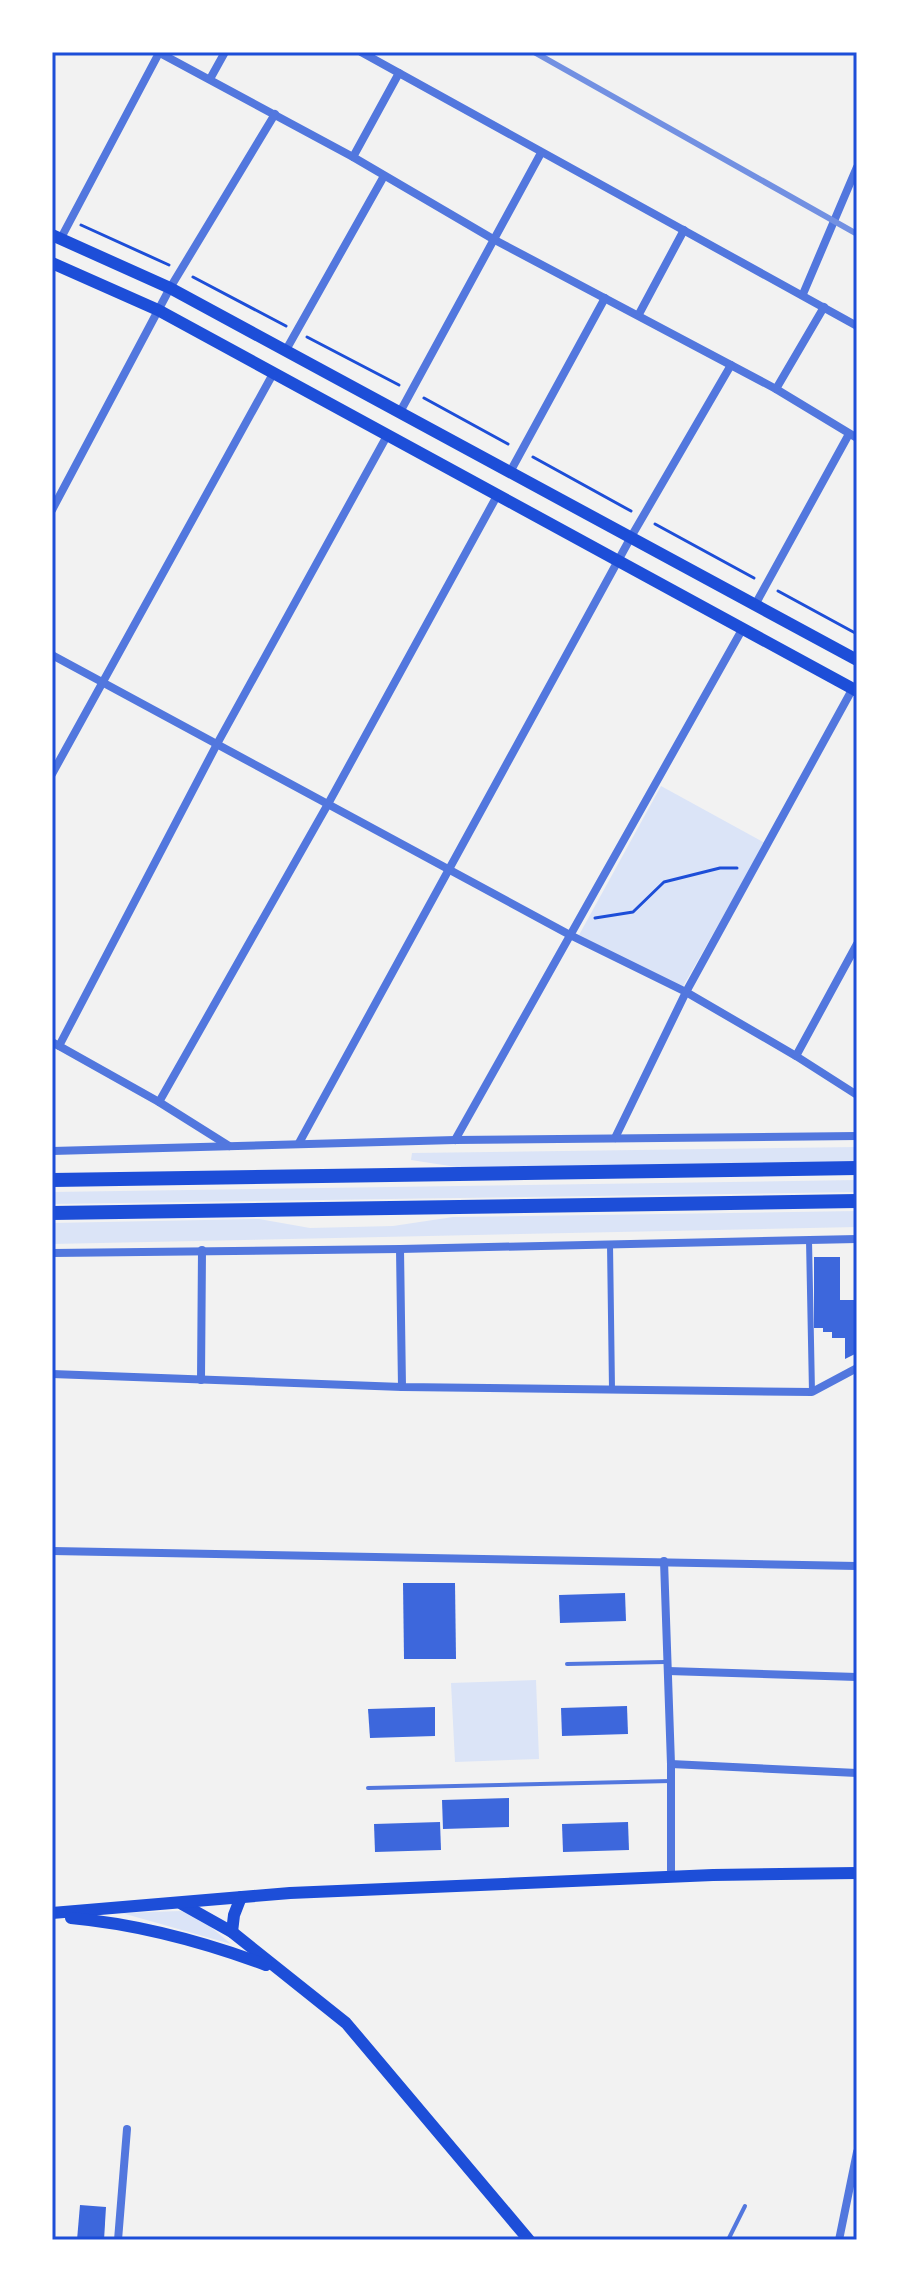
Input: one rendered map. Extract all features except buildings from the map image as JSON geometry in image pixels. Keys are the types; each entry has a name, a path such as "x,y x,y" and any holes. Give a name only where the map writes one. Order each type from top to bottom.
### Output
{"main road":[{"path":"57,236 170,288 857,660"},
{"path":"52,263 158,310 855,690"},
{"path":"52,1180 857,1168"},
{"path":"52,1213 857,1201"},
{"path":"52,1915 241,1897 671,1877 857,1873"},
{"path":"232,1932 241,1897"},
{"path":"179,1902 232,1932 346,2023 529,2240"},
{"path":"52,1915 94,1920 174,1937 280,1970"}],"street":[{"path":"57,236 71,220 159,52 353,157 493,239 776,389 853,436 755,605"},
{"path":"210,79 225,52"},
{"path":"361,52 857,326"},
{"path":"353,157 399,73"},
{"path":"52,510 170,288 275,114"},
{"path":"400,412 541,153"},
{"path":"803,294 857,167"},
{"path":"286,350 384,176"},
{"path":"639,314 684,230"},
{"path":"510,472 605,298"},
{"path":"776,389 824,307"},
{"path":"299,1143 618,560 731,365"},
{"path":"52,774 274,372"},
{"path":"230,1146 56,1044 388,434"},
{"path":"159,1102 328,804 498,494"},
{"path":"455,1140 743,628"},
{"path":"52,655 570,935 686,992 857,1095"},
{"path":"615,1138 686,992 855,690"},
{"path":"796,1056 857,944"},
{"path":"52,1151 455,1140 857,1136"},
{"path":"52,1253 857,1239"},
{"path":"809,1240 812,1392"},
{"path":"610,1244 612,1389"},
{"path":"400,1249 402,1387"},
{"path":"201,1380 202,1250"},
{"path":"52,1374 402,1387 812,1392 857,1368"},
{"path":"52,1551 857,1566"},
{"path":"664,1561 671,1764 671,1877"},
{"path":"668,1666 857,1677"},
{"path":"671,1764 857,1773"},
{"path":"118,2240 127,2129"},
{"path":"839,2240 857,2152"}],"lane":[{"path":"567,1664 668,1666"},
{"path":"368,1788 671,1781"},
{"path":"728,2240 745,2206"}],"path":[{"path":"71,220 181,271 411,391 857,634"},
{"path":"580,921 633,912 664,882 720,868 754,869"}],"shaded area":[{"path":"661,786 765,843 682,988 579,935"},
{"path":"857,1147 857,1162 463,1168 411,1160 412,1153"},
{"path":"857,1180 857,1192 52,1204 52,1192"},
{"path":"857,1211 857,1227 52,1244 52,1223 259,1219 310,1228 393,1226 453,1217"},
{"path":"536,1680 539,1759 455,1762 451,1683"},
{"path":"181,1911 201,1919 231,1944 122,1913"}],"railway":[{"path":"534,52 857,234"}]}
